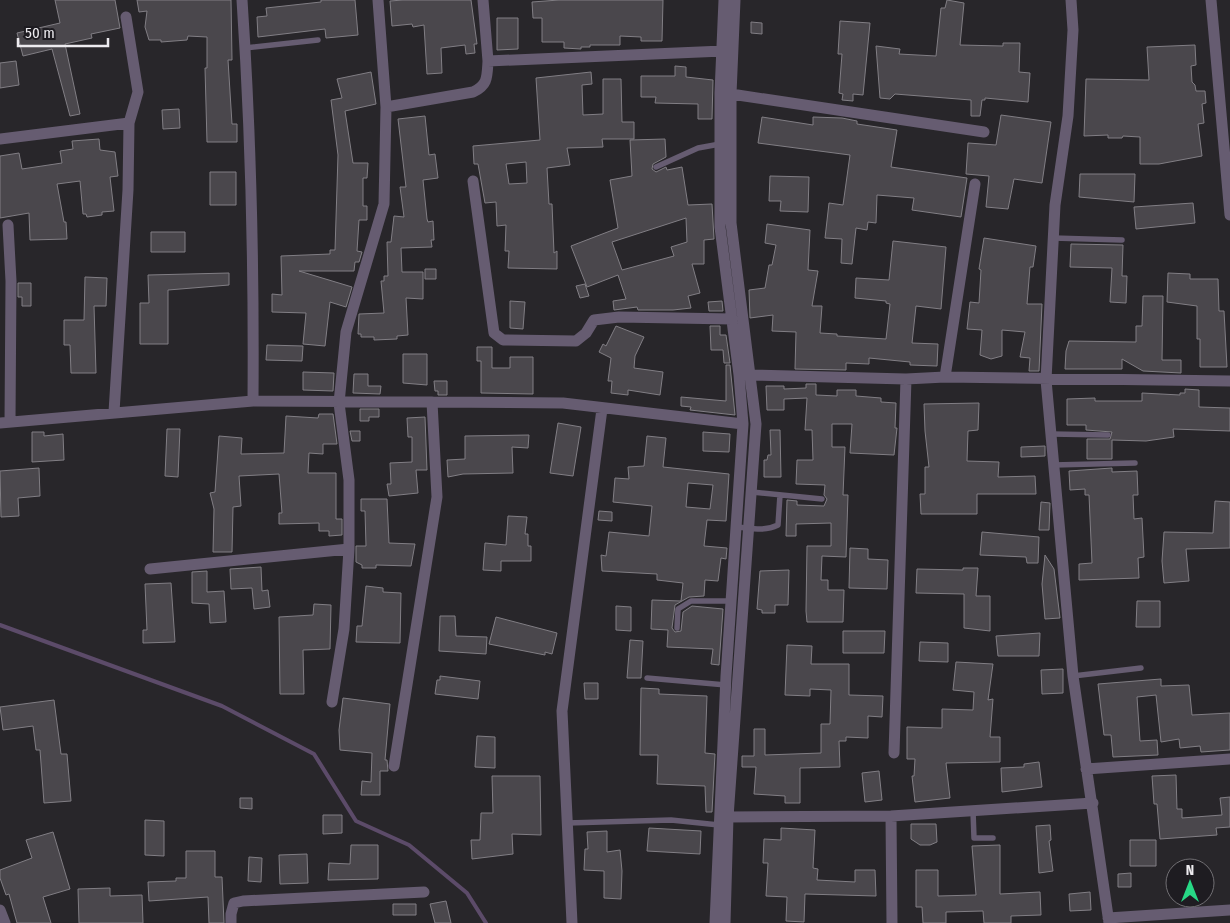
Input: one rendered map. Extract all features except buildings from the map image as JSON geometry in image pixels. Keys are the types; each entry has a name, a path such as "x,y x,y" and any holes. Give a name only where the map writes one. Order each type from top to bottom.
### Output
{"street":[{"path":"242,0 254,288 253,402"},
{"path":"332,702 344,629 349,549 349,480 339,403 346,332 384,204 386,107 378,0"},
{"path":"386,107 473,92 483,87 487,81 488,61 483,0"},
{"path":"715,923 726,685 742,424 732,319 720,227 724,0"},
{"path":"725,923 728,817 756,424 731,223 731,94 735,0"},
{"path":"1071,0 1073,30 1068,116 1055,205 1046,380 1073,676 1086,769 1093,803 1108,920 1230,910"},
{"path":"1211,0 1230,215"},
{"path":"114,412 128,190 129,123 138,92 126,17"},
{"path":"488,61 723,51"},
{"path":"731,94 984,132"},
{"path":"0,139 129,123"},
{"path":"473,181 494,333 503,340 564,343 576,341 586,332 594,320 619,317 732,319"},
{"path":"945,377 975,184"},
{"path":"8,224 11,281 5,422 253,402 432,402 563,403 742,424"},
{"path":"750,375 906,379 945,377 1046,380 1230,381"},
{"path":"894,753 906,379"},
{"path":"394,766 437,497 432,402"},
{"path":"572,923 562,711 602,409"},
{"path":"150,568 349,549"},
{"path":"1086,769 1230,759"},
{"path":"728,817 891,816 1093,803"},
{"path":"891,816 892,923"},
{"path":"231,923 234,903 243,901 424,892"},
{"path":"0,910 5,923"}],"lane":[{"path":"245,48 318,40"},
{"path":"656,167 698,148 720,144"},
{"path":"1053,238 1122,240"},
{"path":"1051,434 1108,435"},
{"path":"1053,466 1135,463"},
{"path":"752,492 822,498"},
{"path":"736,527 770,529 778,526 780,495"},
{"path":"677,628 678,609 684,603 731,601"},
{"path":"1073,676 1141,668"},
{"path":"647,678 726,685"},
{"path":"973,811 974,838 993,838"},
{"path":"567,823 671,820 719,825"}],"waterway":[{"path":"0,625 222,706 314,754 356,821 409,845 467,893 486,923"}]}
